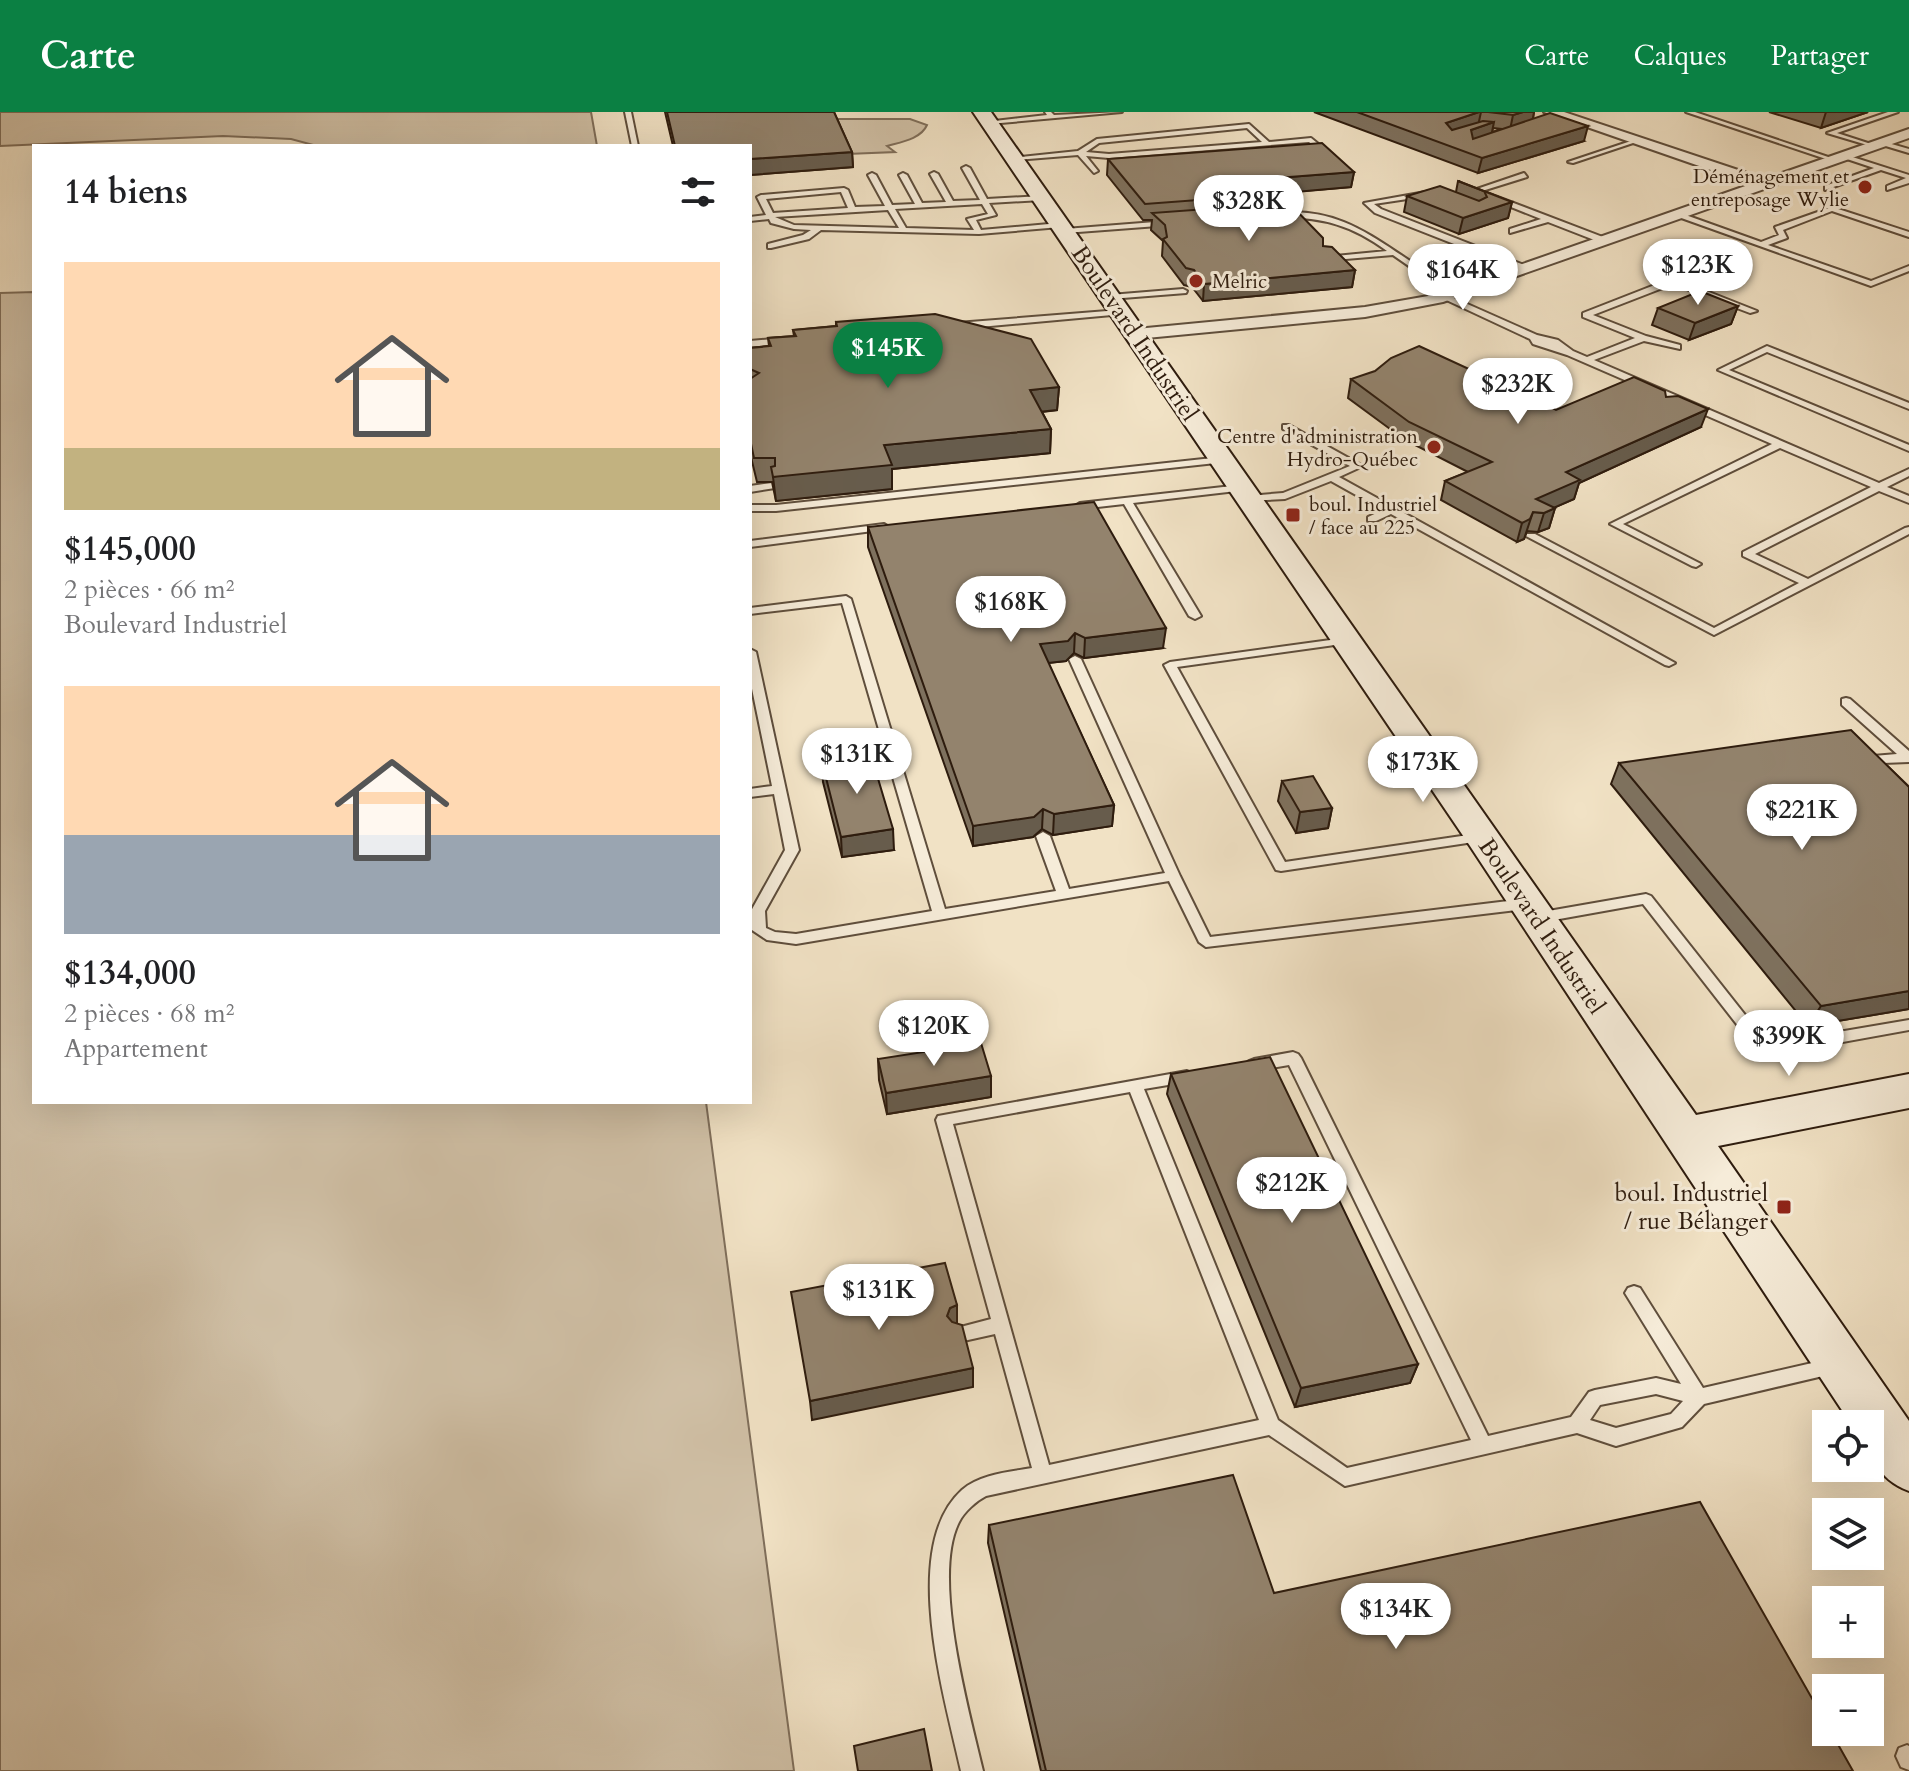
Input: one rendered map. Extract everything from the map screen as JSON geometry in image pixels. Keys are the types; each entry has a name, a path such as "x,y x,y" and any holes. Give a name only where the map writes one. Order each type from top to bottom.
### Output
{"street":[{"name":"Boulevard Industriel","path":"986,117 1483,837 1909,1466"},
{"path":"1554,117 1766,184"},
{"path":"1122,314 1365,312 1452,295 1909,133"},
{"path":"1684,1135 1909,1091"}],"lane":[{"path":"628,112 635,144"},
{"path":"986,117 1119,112"},
{"path":"1689,112 1909,179"},
{"path":"1906,115 1896,112 1830,133 1909,151"},
{"path":"1080,153 1097,141 1249,126 1267,144"},
{"path":"1015,158 1080,153 1109,156 1311,140 1341,165"},
{"path":"1571,162 1636,141"},
{"path":"1080,153 1094,171"},
{"path":"966,168 992,215 971,219 979,232"},
{"path":"1828,188 1881,168"},
{"path":"934,174 950,203"},
{"path":"872,175 883,202 891,207 904,230"},
{"path":"903,175 919,205"},
{"path":"1463,192 1524,175"},
{"path":"839,178 852,209"},
{"path":"1890,188 1909,179"},
{"path":"752,205 844,190"},
{"path":"1475,191 1605,241"},
{"path":"1439,195 1427,193 1368,203 1378,211 1478,253 1526,269"},
{"path":"752,198 763,201 771,216 784,224 819,228 979,232 1056,218"},
{"path":"752,219 852,209 985,202 1056,218 1174,223"},
{"path":"1760,245 1784,236 1778,229 1832,209 1909,235"},
{"path":"1265,216 1311,215 1340,219 1361,229 1452,295 1534,337 1536,342 1587,360 1909,500"},
{"path":"1677,215 1871,284 1909,268"},
{"path":"1513,231 1548,219"},
{"path":"771,246 806,237 819,228"},
{"path":"1325,259 1394,253"},
{"path":"1678,341 1643,338 1586,315 1673,281 1753,311"},
{"path":"944,327 1122,314 1183,291"},
{"path":"1587,360 1643,338"},
{"path":"752,344 790,341"},
{"path":"1909,406 1767,349 1722,370 1909,448"},
{"path":"1620,386 1633,380"},
{"path":"1665,411 1684,402"},
{"path":"752,508 1237,483 1285,496 1358,466 1286,427"},
{"path":"1696,564 1615,524 1780,444"},
{"path":"1808,583 1747,554 1909,472"},
{"path":"1332,477 1669,663"},
{"path":"1065,508 1237,483"},
{"path":"752,489 772,486"},
{"path":"1127,501 1195,616"},
{"path":"1372,519 1391,510"},
{"path":"752,544 893,527"},
{"path":"1531,536 1714,632 1909,530"},
{"path":"752,611 846,599 940,915"},
{"path":"1345,641 1170,665 1281,867 1483,837"},
{"path":"1075,659 1206,942 1646,899 1765,1050 1909,1025"},
{"path":"752,661 792,850 758,911 759,930 772,937 796,939 1173,876"},
{"path":"1846,702 1908,757"},
{"path":"1908,757 1873,760 1909,795"},
{"path":"752,793 779,789"},
{"path":"1043,836 1064,894"},
{"path":"1235,1068 1293,1058 1483,1445"},
{"path":"1043,1475 944,1120 1207,1073"},
{"path":"1135,1085 1271,1426 1345,1477 1577,1424 1616,1437 1676,1421 1699,1397"},
{"path":"1634,1293 1699,1397"},
{"path":"959,1334 1001,1325"},
{"path":"1577,1424 1595,1398 1656,1386 1699,1397 1840,1365"},
{"path":"972,1771 939,1602 938,1573 949,1521 969,1495 984,1487 1271,1426"}],"shaded area":[{"path":"0,112 591,112 597,144 310,144 291,139 223,136 0,146"},
{"path":"831,119 910,119 927,125 915,137 887,146 895,152 847,154"},
{"path":"32,292 32,1104 706,1104 794,1771 0,1771 0,293"}],"building":[{"path":"667,112 834,112 852,152 752,159 752,144 675,144"},
{"path":"1357,112 1479,112 1446,123 1452,130 1483,121 1494,122 1471,130 1473,139 1550,113 1588,126 1482,158"},
{"path":"1488,112 1523,112 1513,115"},
{"path":"1322,143 1354,172 1265,179 1280,194 1145,204 1108,159"},
{"path":"1440,186 1479,201 1487,197 1484,191 1512,202 1463,218 1407,196"},
{"path":"1289,203 1323,238 1323,246 1332,247 1355,270 1204,284 1194,270 1186,268 1163,239 1167,237 1165,225 1152,213"},
{"path":"1700,291 1738,306 1695,323 1658,308"},
{"path":"935,314 1031,339 1059,387 1030,390 1051,429 884,445 892,465 773,477 771,467 775,466 775,458 754,458 752,448 752,378 759,373 752,370 752,348 771,346 768,338 796,336 793,330 837,326 836,322"},
{"path":"1419,346 1534,399 1537,407 1547,405 1556,410 1634,377 1665,391 1666,397 1678,396 1708,409 1566,472 1580,480 1536,499 1555,508 1544,513 1533,512 1530,519 1522,523 1445,481 1492,462 1409,422 1351,379 1375,371 1391,358"},
{"path":"1094,502 1166,628 1085,638 1075,633 1068,641 1040,644 1114,805 1054,814 1043,809 1034,817 973,826 868,527"},
{"path":"1851,730 1909,787 1909,991 1821,1006 1619,763"},
{"path":"871,755 893,829 841,837 822,762"},
{"path":"1313,776 1332,808 1300,812 1282,781"},
{"path":"981,1043 991,1076 886,1093 878,1059"},
{"path":"1270,1057 1418,1364 1301,1388 1171,1074"},
{"path":"945,1263 957,1305 950,1308 947,1316 952,1322 962,1325 973,1368 810,1401 791,1292"},
{"path":"1233,1475 1274,1593 1700,1502 1812,1698 1812,1746 1839,1746 1853,1771 1046,1771 989,1525"},
{"path":"924,1729 932,1771 858,1771 854,1746"}],"place":[{"name":"Déménagement et entreposage Wylie","path":"1865,187"},
{"name":"Melric","path":"1196,281"},
{"name":"Centre d'administration Hydro-Québec","path":"1434,447"},
{"name":"boul. Industriel / face au 225","path":"1293,515"},
{"name":"boul. Industriel / rue Bélanger","path":"1784,1207"}]}
